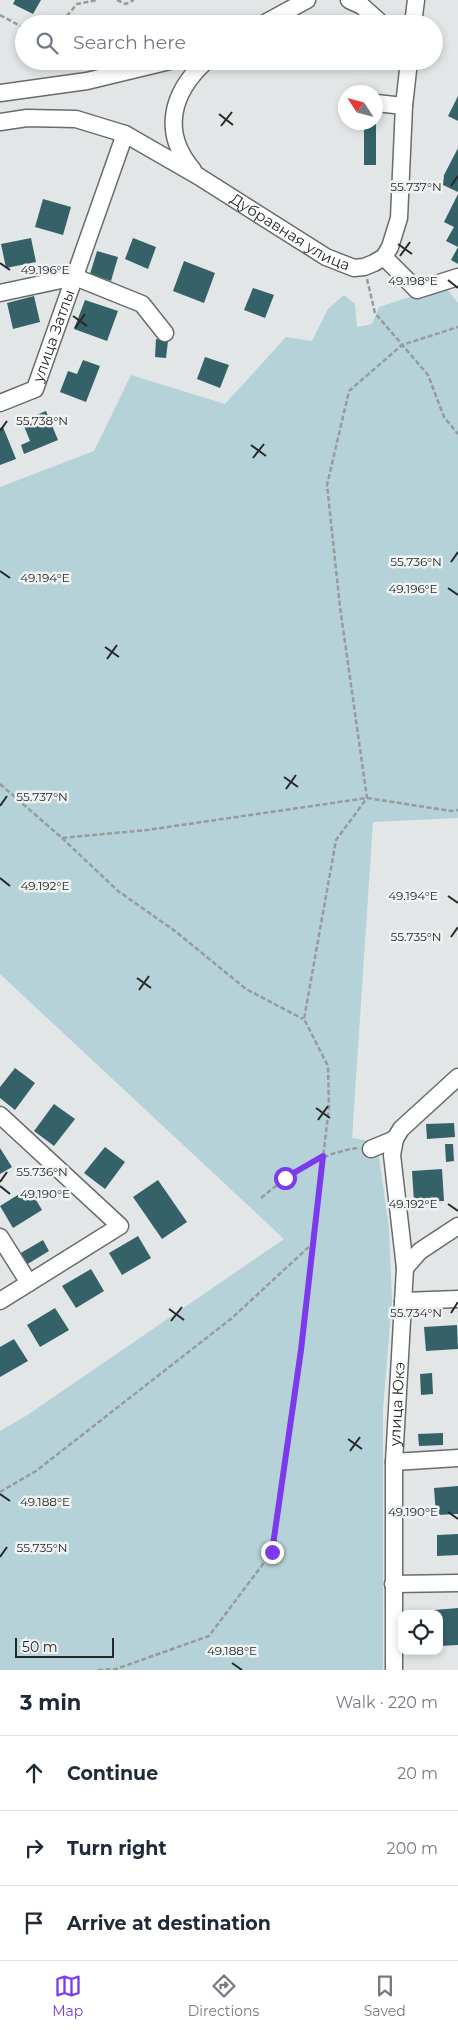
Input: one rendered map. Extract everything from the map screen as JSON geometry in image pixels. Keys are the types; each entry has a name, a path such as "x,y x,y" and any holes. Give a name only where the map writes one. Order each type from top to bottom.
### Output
{"street":[{"path":"280,15 307,0"},
{"path":"349,0 362,6 372,15"},
{"path":"414,15 416,0"},
{"path":"0,93 86,81 132,70"},
{"name":"Дубравная улица","path":"196,70 182,88 176,102 173,117 177,146 198,176"},
{"path":"405,70 408,80"},
{"path":"409,70 404,106 399,218 390,247 384,257 417,290 458,277"},
{"path":"383,104 404,106"},
{"name":"Дубравная улица","path":"0,122 27,118 76,119 124,134 198,176 326,257 354,268 364,267 384,257"},
{"name":"улица Затлы","path":"0,403 35,389 124,134"},
{"path":"0,293 75,277 142,304 165,333"},
{"path":"371,1150 395,1139 401,1129 458,1077"},
{"path":"0,1115 120,1226 0,1300"},
{"name":"улица Юкэ","path":"394,1670 394,1462 405,1268 392,1155 395,1139"},
{"path":"405,1268 420,1251 458,1226"},
{"path":"0,1237 29,1283"},
{"path":"403,1301 458,1299"},
{"path":"394,1462 458,1458"},
{"path":"393,1584 458,1583"}],"path":[{"path":"68,15 77,4 97,0"},
{"path":"117,0 128,4 134,0"},
{"path":"0,15 15,23"},
{"path":"364,267 375,313 428,375 444,417 458,434"},
{"path":"304,1019 336,840 368,798 340,607 327,484 350,391 402,345 458,327"},
{"path":"0,784 62,838 118,892 175,932 246,989 304,1019 328,1066 329,1106 301,1350 272,1552 209,1636 116,1669 98,1670"},
{"path":"62,838 147,830 368,798 451,812 458,810"},
{"path":"261,1198 285,1178 323,1156 356,1148 371,1150"},
{"path":"0,1492 36,1471 232,1318 313,1243"}],"shaded area":[{"path":"446,288 458,303 458,818 373,822 352,1138 377,1142 389,1228 392,1300 383,1409 383,1670 0,1670 0,1431 26,1416 284,1239 0,974 0,487 94,451 131,375 225,404 286,337 312,341 328,309 344,295 355,304 357,327 372,324 379,307 428,291"}],"building":[{"path":"15,0 41,0 33,14 13,4"},
{"path":"458,96 458,121 448,116"},
{"path":"364,130 376,130 376,165 364,165"},
{"path":"458,148 458,192 443,185 444,175"},
{"path":"458,194 458,247 446,241 454,227 444,222"},
{"path":"43,199 71,207 63,235 35,227"},
{"path":"31,238 36,262 6,268 1,244"},
{"path":"133,238 156,247 148,269 125,259"},
{"path":"458,247 458,264 451,260"},
{"path":"97,251 118,257 111,281 90,274"},
{"path":"184,261 215,273 204,303 173,291"},
{"path":"253,288 274,295 265,318 244,310"},
{"path":"34,296 40,322 13,329 7,303"},
{"path":"85,300 118,311 107,341 74,329"},
{"path":"156,339 168,341 166,358 155,357"},
{"path":"205,357 229,365 220,388 197,379"},
{"path":"83,360 100,366 86,402 60,392 68,371 77,374"},
{"path":"46,411 58,440 24,454 21,445 30,441 22,421"},
{"path":"3,427 16,459 0,465 0,428"},
{"path":"15,1068 35,1083 15,1110 0,1098 0,1087"},
{"path":"54,1104 75,1119 54,1146 34,1131"},
{"path":"454,1123 455,1137 427,1139 426,1124"},
{"path":"445,1144 453,1144 454,1161 446,1162"},
{"path":"105,1147 125,1162 105,1189 84,1173"},
{"path":"0,1148 12,1167 0,1174"},
{"path":"442,1169 444,1201 414,1202 412,1171"},
{"path":"158,1180 187,1222 162,1239 133,1197"},
{"path":"29,1188 42,1210 13,1228 0,1206"},
{"path":"138,1236 151,1258 122,1275 109,1253"},
{"path":"43,1240 49,1251 26,1265 19,1254"},
{"path":"91,1269 104,1291 76,1308 62,1286"},
{"path":"55,1308 69,1330 40,1347 27,1325"},
{"path":"457,1325 458,1349 426,1351 424,1327"},
{"path":"14,1339 28,1361 0,1377 0,1347"},
{"path":"432,1373 433,1394 421,1395 420,1374"},
{"path":"443,1433 443,1445 419,1446 418,1434"},
{"path":"458,1486 458,1514 436,1515 434,1488"},
{"path":"458,1534 458,1555 437,1556 437,1535"},
{"path":"458,1608 458,1645 443,1646 443,1610 434,1610"}],"route":[{"path":"272,1552 301,1350 323,1156 285,1178"}]}
